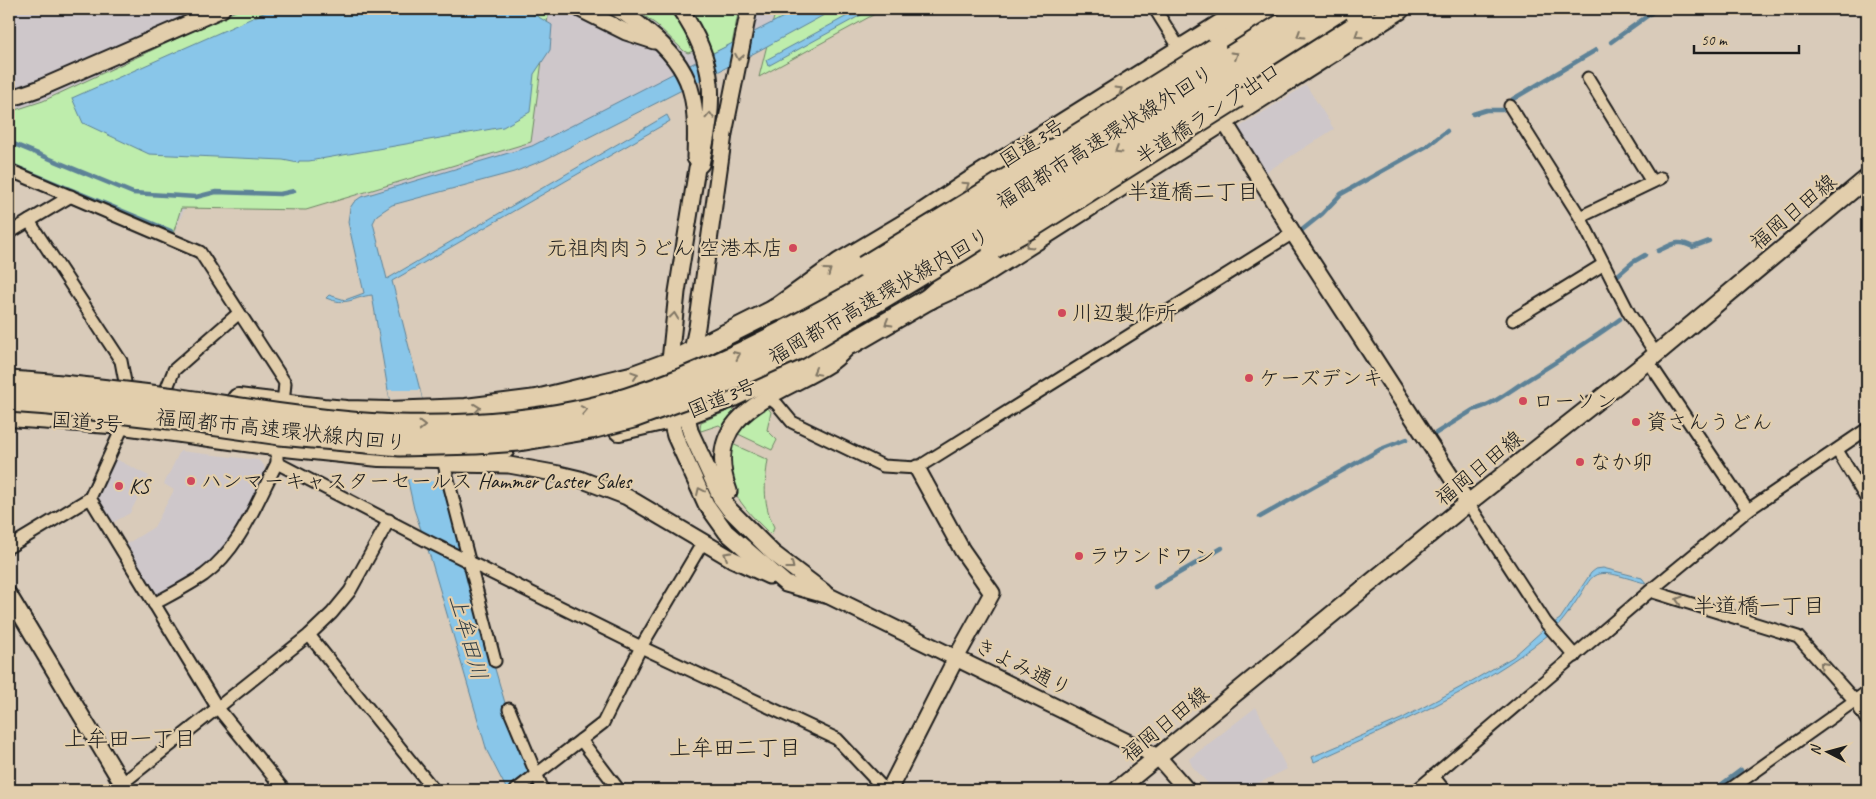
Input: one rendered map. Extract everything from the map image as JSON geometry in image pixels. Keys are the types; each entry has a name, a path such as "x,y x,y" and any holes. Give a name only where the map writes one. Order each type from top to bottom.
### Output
{"highway":[{"name":"国道3号","path":"9,373 125,382 181,394 323,410 389,412 466,410 538,400 631,377 669,363 775,310 840,262 919,216 976,178 1246,9"},
{"path":"1215,49 1258,9"},
{"path":"775,310 794,307 975,200 1279,9"},
{"name":"福岡都市高速環状線外回り","path":"9,382 50,384 282,415 361,423 429,426 517,421 627,399 695,375 787,332 858,302 956,242 1307,9"},
{"name":"福岡都市高速環状線内回り","path":"956,242 1341,9"},
{"name":"半道橋ランプ出口","path":"930,298 969,263 1034,226 1229,102 1364,9"},
{"name":"国道3号","path":"9,416 124,424 278,454 379,456 399,460 441,461 606,433 678,416 731,397 814,357 854,342 930,298 977,277 1399,9"},
{"name":"福岡都市高速環状線内回り","path":"9,401 169,418 280,434 390,444 434,445 519,440 591,428 633,417 704,391 797,349 858,302"}],"main road":[{"name":"福岡日田線","path":"1117,790 1468,503 1652,358 1867,178"}],"street":[{"path":"9,99 38,89 222,9"},
{"path":"580,9 626,32 661,43"},
{"path":"680,9 701,44 710,75 709,123 701,164 697,168"},
{"path":"678,416 698,317 724,134 749,9"},
{"path":"1155,9 1180,49"},
{"path":"621,11 661,43 676,59 684,70 694,100 696,123 695,162 697,168 677,292 669,363 678,416"},
{"path":"1580,217 1656,180 1588,78"},
{"path":"1510,106 1580,217 1652,358 1748,510"},
{"path":"1224,121 1294,234 1546,623 1575,656"},
{"path":"9,170 200,252 285,383 283,404"},
{"path":"9,233 71,196"},
{"path":"29,221 121,361 125,382"},
{"path":"768,398 777,404 792,422 883,466 916,468 1294,234"},
{"path":"1512,320 1604,264"},
{"path":"166,390 174,370 239,313"},
{"path":"721,498 730,491 722,462 725,442 738,418 751,407 831,363 854,342"},
{"name":"きよみ通り","path":"678,416 690,431 721,498 729,509 773,553 829,596"},
{"name":"きよみ通り","path":"678,416 675,436 706,504 726,532 786,584 829,596 1158,757 1187,790"},
{"path":"9,546 90,498 124,424"},
{"path":"1417,790 1748,510 1867,429"},
{"path":"1837,450 1867,500"},
{"path":"154,604 204,575 222,559 237,540 278,454 426,541 469,560 641,647 838,739 887,790 992,593 962,550 916,468"},
{"path":"495,660 441,461 509,465 580,479 627,497 732,559 786,584"},
{"path":"90,498 217,707 284,790"},
{"path":"9,595 121,789 217,707 309,635 332,613 350,590 389,520"},
{"path":"516,790 603,723 641,647 703,542"},
{"path":"1650,591 1798,637 1856,701 1867,721"},
{"path":"309,635 434,790"},
{"path":"1729,790 1867,692"},
{"path":"509,709 533,777 543,790"},
{"path":"580,740 619,790"},
{"path":"1433,776 1444,790"}],"shaded area":[{"path":"9,9 804,9 491,167 303,207 187,202 175,232 9,161"},
{"path":"1306,85 1334,129 1266,172 1238,128"},
{"path":"180,451 258,460 264,465 266,479 231,542 202,572 157,599 125,545 154,527 174,490 164,484"},
{"path":"116,459 149,476 130,513 112,523 96,496"},
{"path":"1256,707 1287,769 1257,784 1250,790 1214,790 1192,766 1189,759"}],"green space":[{"path":"240,9 549,9 531,142 306,210 181,208 173,234 9,166 9,112 43,101"},
{"path":"635,9 673,9 695,46 693,51 688,53 684,51 657,25"},
{"path":"686,9 739,9 732,44 709,55"},
{"path":"776,9 884,9 759,77"},
{"path":"762,408 768,408 771,412 767,430 777,440 772,450 734,432 744,419"},
{"path":"733,409 735,411 727,426 722,427 719,425 701,431 701,422"},
{"path":"730,443 768,460 765,494 770,519 774,527 772,534 757,521 736,495 729,475"}],"water":[{"path":"268,9 525,9 552,25 550,50 534,74 530,112 503,127 309,161 299,161 298,163 283,160 149,154 83,123 72,98 268,11"},
{"name":"上牟田川","path":"799,9 835,9 747,57 544,160 514,172 392,205 377,215 373,223 387,279 667,115 670,121 392,281 441,482 471,575 488,655 493,662 510,720 542,790 507,790 487,751 430,556 414,509 388,390 372,295 345,302 326,298 329,295 345,300 364,293 348,222 350,208 361,197 532,146"},
{"path":"860,9 872,9 768,66 766,60"},
{"path":"1603,568 1642,578 1646,583 1605,573 1594,576 1558,626 1493,674 1435,706 1314,762 1312,757 1401,719 1513,657 1543,630 1560,619 1591,573 1596,569"}],"pier":[{"path":"388,390 420,390 441,482 406,479"}],"waterway":[{"path":"1611,42 1657,9"},
{"path":"1513,99 1596,50"},
{"path":"1473,114 1486,110 1502,110"},
{"path":"1302,230 1322,214 1341,194 1427,146 1447,131"},
{"path":"9,142 133,193 196,197 216,192 280,194 294,191"},
{"path":"9,164 171,231"},
{"path":"1658,251 1676,243 1683,243 1693,247 1709,241"},
{"path":"1618,275 1633,262 1645,255"},
{"path":"1433,435 1473,410 1499,398 1620,319"},
{"path":"1260,517 1381,449 1407,439"},
{"path":"1155,587 1222,548"},
{"path":"1718,787 1741,770"}],"place":[{"name":"元祖肉肉うどん 空港本店","path":"793,248"},
{"name":"川辺製作所","path":"1062,313"},
{"name":"ケーズデンキ","path":"1249,378"},
{"name":"ローソン","path":"1523,401"},
{"name":"資さんうどん","path":"1636,422"},
{"name":"なか卯","path":"1580,462"},
{"name":"ハンマーキャスターセールス Hammer Caster Sales","path":"191,481"},
{"name":"KS","path":"119,486"},
{"name":"ラウンドワン","path":"1079,556"}],"district":[{"name":"半道橋二丁目","path":"1193,191"},
{"name":"半道橋一丁目","path":"1759,605"},
{"name":"上牟田一丁目","path":"130,738"},
{"name":"上牟田二丁目","path":"735,747"}]}
